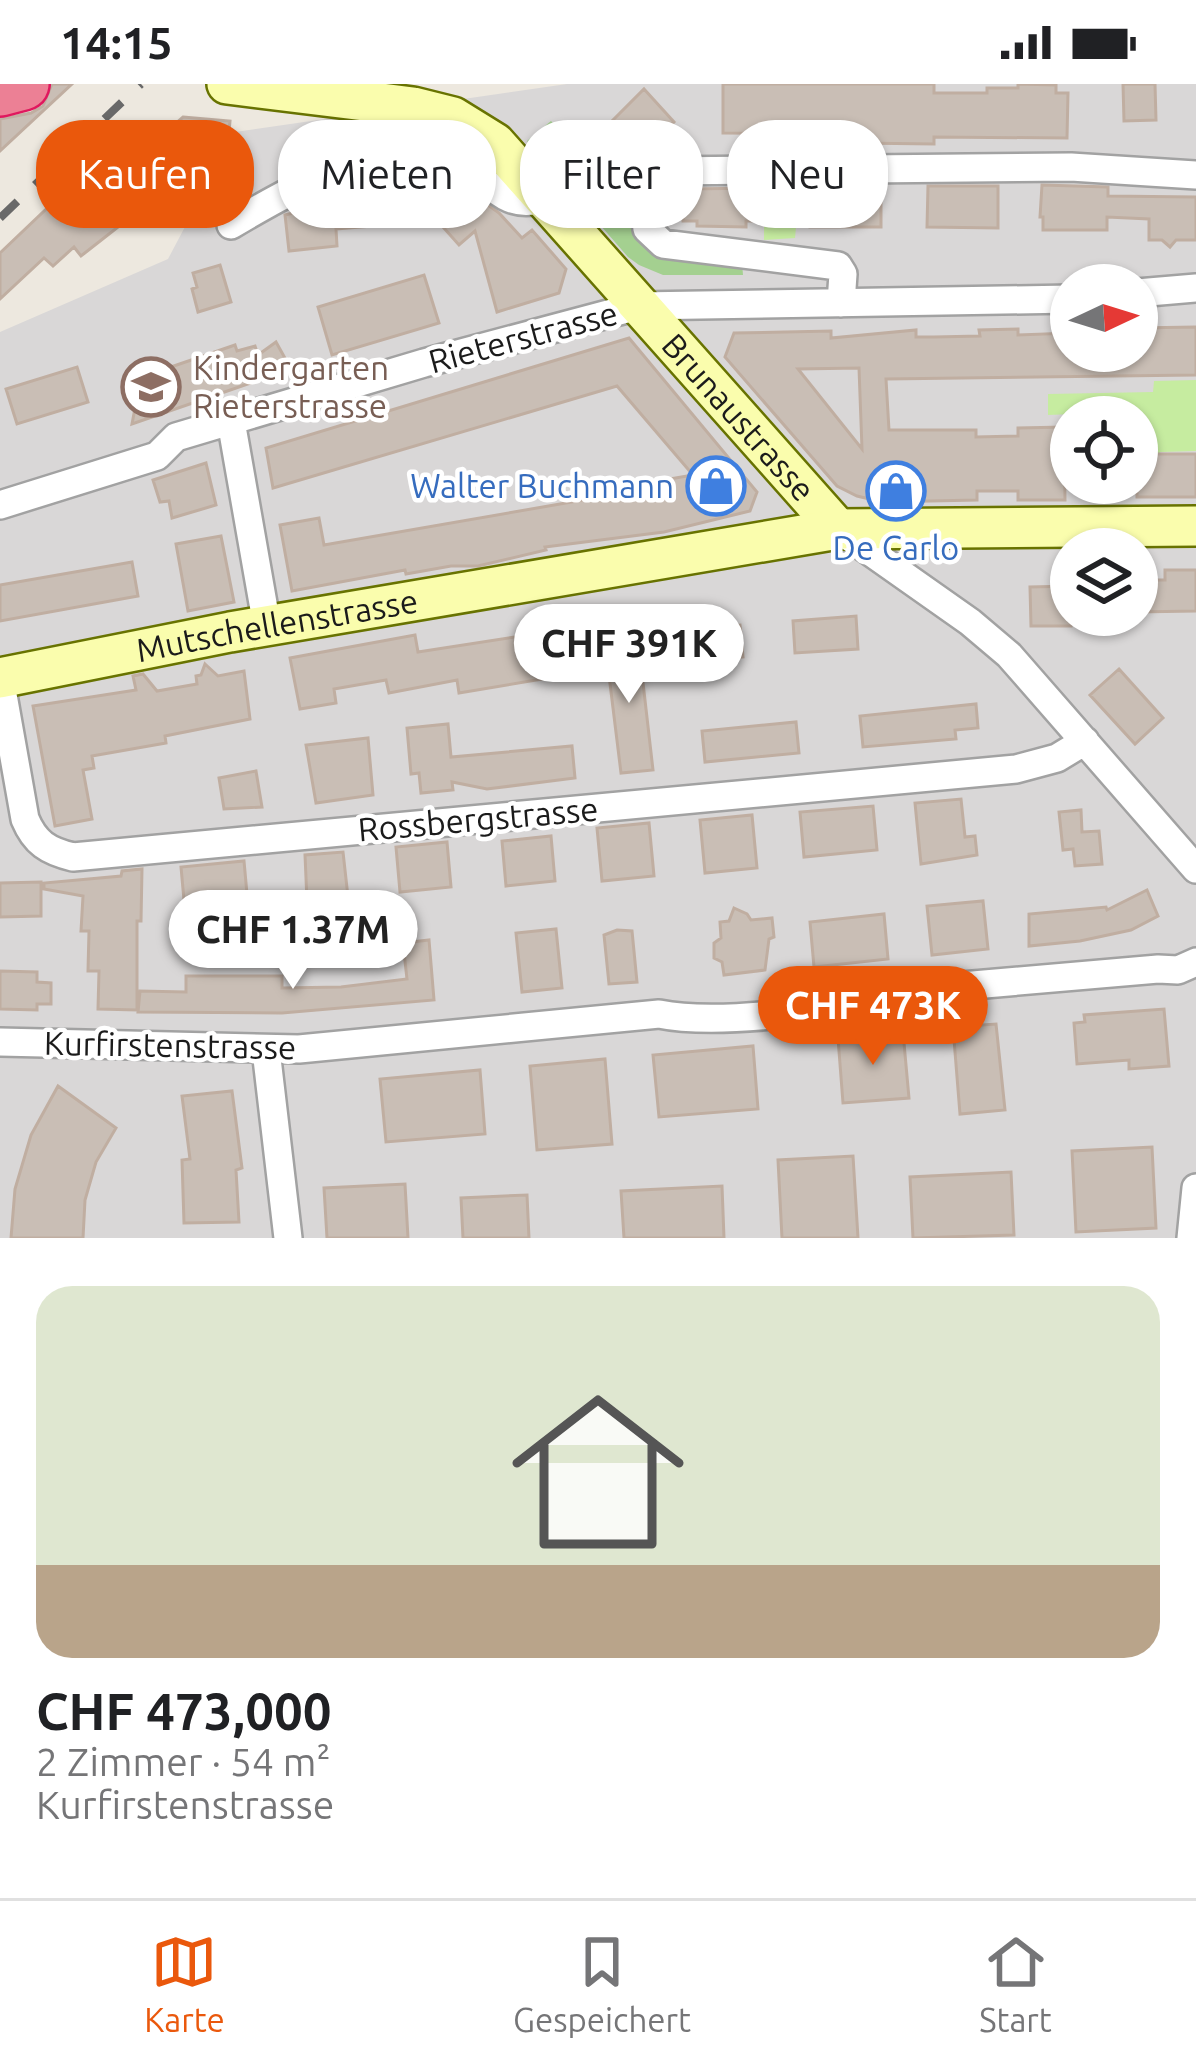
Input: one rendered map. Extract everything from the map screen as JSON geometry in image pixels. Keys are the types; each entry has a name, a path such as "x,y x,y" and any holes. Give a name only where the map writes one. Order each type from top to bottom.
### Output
{"highway":[{"path":"0,90 23,84"}],"street":[{"name":"Brunaustrasse","path":"226,84 413,106 453,117 495,143 520,170"},
{"path":"254,212 290,189 394,154 422,152 450,158 509,200 520,202"},
{"path":"841,303 843,274 838,266 663,244 647,229 642,191 664,171 1071,167 1196,175"},
{"name":"Brunaustrasse","path":"571,228 838,529 1009,655 1196,868"},
{"path":"1158,291 1196,288"},
{"name":"Rieterstrasse","path":"0,505 157,456 176,437 638,306 1050,299"},
{"path":"231,421 267,626"},
{"name":"Mutschellenstrasse","path":"0,678 267,626 838,529 1196,526"},
{"name":"Rossbergstrasse","path":"0,678 25,819 33,838 74,857 1016,769 1058,758 1084,741"},
{"name":"Kurfirstenstrasse","path":"0,1042 266,1050 659,1014 690,1020 866,1004 904,992 1178,970 1196,962"},
{"path":"266,1050 288,1238"},
{"path":"1191,1238 1196,1188"}],"shaded area":[{"path":"567,84 1196,84 1196,1238 0,1238 0,332 168,259 184,228 254,228 254,129 278,126 278,228 496,228 496,120 318,120"}],"green space":[{"path":"603,228 636,228 742,263 743,275 663,275 628,257"},
{"path":"764,228 796,228 795,238 764,240"},
{"path":"1196,380 1196,451 1160,452 1160,483 1158,396 1050,396 1048,415 1048,394 1153,392 1154,381"}],"building":[{"path":"52,84 72,84 0,151 0,119 43,106"},
{"path":"723,84 934,84 934,93 987,93 987,88 1018,88 1018,84 1056,85 1056,93 1068,93 1067,138 934,137 934,144 888,143 888,120 727,120 727,133 723,133"},
{"path":"1123,84 1155,84 1156,120 1124,121"},
{"path":"644,89 672,120 613,120"},
{"path":"1042,185 1108,187 1108,196 1196,197 1196,240 1176,240 1170,247 1162,240 1149,240 1149,219 1107,217 1107,230 1043,230"},
{"path":"928,186 998,186 998,228 927,227"},
{"path":"727,188 727,227 703,226 703,189"},
{"path":"496,211 522,238 532,230 566,269 559,293 497,312 475,231 459,245 444,228 496,228"},
{"path":"36,219 36,228 117,228 81,256 74,247 53,266 44,258 0,299 0,253"},
{"path":"286,228 349,228 336,229 337,246 289,251"},
{"path":"220,265 231,302 198,312 193,273"},
{"path":"424,275 439,323 332,355 318,307"},
{"path":"1196,327 1196,375 886,379 889,430 976,430 976,437 1018,436 1018,428 1050,427 1050,500 1018,500 1018,491 977,491 977,500 882,502 837,486 725,357 734,333 831,331 831,338 916,330 916,337 934,337 1018,329 1018,335 1050,334 1050,372 1158,372 1158,328","holes":["859,368 862,449 798,369"]},
{"path":"629,338 757,492 750,511 664,532 545,547 478,566 406,574 405,570 292,591 280,525 319,518 324,545 629,492 642,488 641,484 693,475 617,386 273,488 266,448"},
{"path":"276,342 291,369 132,424 136,403 130,381 235,345 237,351 255,346 258,355"},
{"path":"77,367 88,402 17,424 6,389"},
{"path":"1158,454 1196,454 1196,497 1158,497"},
{"path":"206,463 216,505 172,518 169,501 160,502 153,480"},
{"path":"221,536 234,602 188,611 176,544"},
{"path":"132,562 138,596 0,621 0,585"},
{"path":"1165,570 1196,570 1196,611 1158,612 1158,580 1165,580"},
{"path":"1030,587 1050,587 1050,626 1031,626"},
{"path":"856,616 858,649 795,653 793,621"},
{"path":"740,625 743,657 680,663 678,630"},
{"path":"559,630 566,675 459,693 457,680 389,693 386,680 334,689 336,703 300,709 290,658 415,635 418,652"},
{"path":"638,639 653,770 621,773 605,643"},
{"path":"205,664 218,676 244,671 250,719 165,736 166,743 92,756 94,768 83,770 92,819 55,826 33,706 136,690 133,676 143,674 157,691 197,684 196,676"},
{"path":"1119,669 1163,718 1135,744 1090,695"},
{"path":"976,704 978,728 955,730 956,739 863,747 860,716"},
{"path":"796,722 799,753 705,762 702,731"},
{"path":"448,724 451,757 572,746 575,778 487,789 452,782 453,790 421,793 419,773 411,774 407,728"},
{"path":"368,738 373,795 316,803 306,745"},
{"path":"256,771 262,807 224,809 219,778"},
{"path":"961,799 965,837 975,836 977,855 921,864 915,803"},
{"path":"873,806 877,850 804,857 800,812"},
{"path":"1081,810 1082,832 1099,831 1102,864 1075,866 1073,849 1063,850 1059,812"},
{"path":"752,815 757,868 705,873 700,820"},
{"path":"649,823 654,876 602,881 597,828"},
{"path":"551,836 555,881 506,886 502,841"},
{"path":"447,842 451,887 400,892 396,847"},
{"path":"343,852 348,897 307,901 305,855"},
{"path":"244,861 248,905 185,911 181,867"},
{"path":"142,869 137,1010 98,1009 99,971 88,971 89,931 81,931 83,896 44,889 44,883 121,876 122,871"},
{"path":"41,882 41,916 0,917 0,883"},
{"path":"1147,890 1158,916 1131,930 1029,946 1029,914 1107,910"},
{"path":"983,901 988,949 932,955 927,906"},
{"path":"734,908 751,920 772,918 774,937 769,939 765,970 724,975 722,962 714,958 714,943 721,938 720,922 729,921"},
{"path":"884,914 888,959 814,967 810,922"},
{"path":"556,929 562,988 522,992 516,933"},
{"path":"632,931 637,982 609,984 604,935"},
{"path":"429,940 434,1000 282,1013 138,1012 140,991 186,992 186,976 282,976 282,988 407,979 403,943"},
{"path":"0,971 37,972 37,982 51,983 51,1004 37,1004 37,1010 0,1009"},
{"path":"1164,1009 1169,1066 1129,1069 1129,1060 1077,1064 1074,1023 1085,1022 1084,1015"},
{"path":"996,1024 1005,1110 960,1114 953,1027"},
{"path":"903,1032 909,1098 843,1103 838,1038"},
{"path":"753,1046 758,1109 659,1117 653,1055"},
{"path":"605,1059 612,1144 537,1150 530,1066"},
{"path":"480,1070 485,1134 386,1142 380,1079"},
{"path":"58,1086 116,1128 96,1162 85,1200 83,1238 11,1238 15,1189 31,1135"},
{"path":"232,1091 242,1168 236,1170 239,1222 184,1223 182,1160 190,1159 182,1096"},
{"path":"1152,1147 1156,1228 1076,1232 1072,1151"},
{"path":"853,1156 858,1238 782,1238 778,1160"},
{"path":"1011,1172 1014,1235 913,1238 910,1177"},
{"path":"405,1184 408,1238 327,1238 324,1188"},
{"path":"722,1186 724,1238 624,1238 621,1191"},
{"path":"527,1195 529,1238 463,1238 461,1198"}],"railway":[{"path":"0,218 141,84"}],"place":[{"name":"Kindergarten Rieterstrasse","path":"151,387"},
{"name":"Walter Buchmann","path":"716,486"},
{"name":"De Carlo","path":"896,491"}]}
